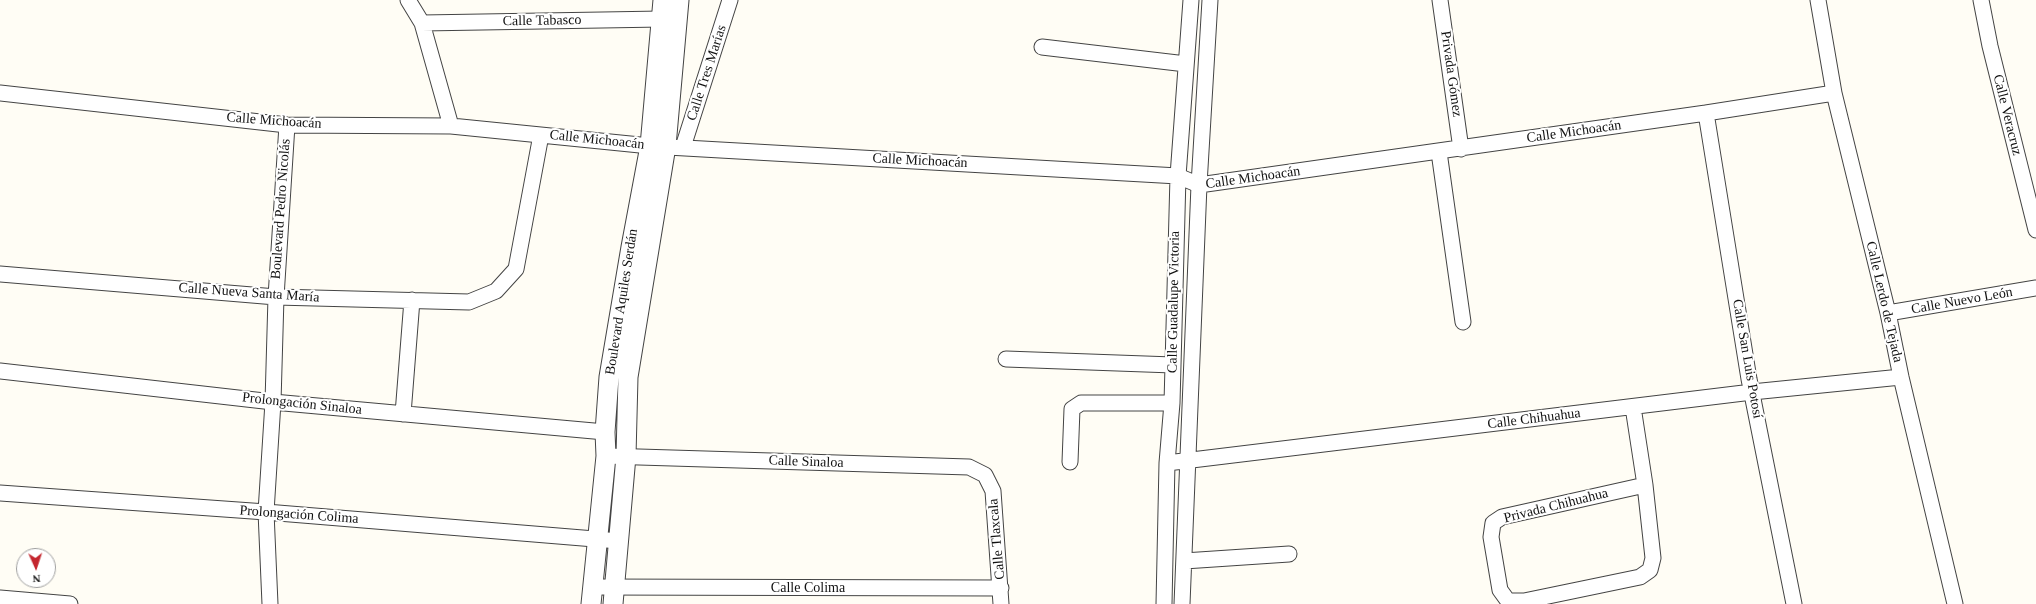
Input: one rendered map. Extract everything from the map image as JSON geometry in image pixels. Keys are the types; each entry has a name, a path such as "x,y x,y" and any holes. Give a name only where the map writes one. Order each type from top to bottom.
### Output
{"street":[{"path":"408,0 422,23 451,126"},
{"name":"Boulevard Aquiles Serdán","path":"592,596 599,539 606,456 605,432 609,377 631,247 666,146 662,19 663,0"},
{"name":"Boulevard Aquiles Serdán","path":"614,596 626,456 628,377 666,146 679,0"},
{"name":"Calle Tres Marías","path":"666,146 730,0"},
{"name":"Calle Guadalupe Victoria","path":"1164,604 1167,463 1172,403 1178,176 1191,0"},
{"name":"Calle Guadalupe Victoria","path":"1182,604 1199,185 1210,0"},
{"name":"Privada Gómez","path":"1440,0 1461,149"},
{"name":"Calle Lerdo de Tejada","path":"1818,0 1834,93 1888,313 1901,377 1955,604"},
{"name":"Calle Veracruz","path":"1980,0 2036,230"},
{"name":"Calle Tabasco","path":"422,23 662,19"},
{"path":"1042,47 1186,64"},
{"name":"Calle Michoacán","path":"0,93 287,125 451,126 666,146 1178,176 1199,185 1461,149 1834,93"},
{"name":"Calle San Luis Potosí","path":"1706,113 1752,392 1794,604"},
{"name":"Boulevard Pedro Nicolás","path":"270,604 266,512 273,402 276,297 287,125"},
{"name":"Calle Nueva Santa María","path":"0,274 276,297 469,302 496,291 516,269 541,135"},
{"path":"1439,152 1463,322"},
{"name":"Calle Nuevo León","path":"1888,313 2036,288"},
{"path":"403,414 412,300"},
{"path":"1006,359 1173,366"},
{"name":"Prolongación Sinaloa","path":"0,372 273,402 605,432"},
{"name":"Calle Chihuahua","path":"1167,463 1752,392 1901,377"},
{"path":"1070,462 1072,409 1082,402 1172,403"},
{"name":"Privada Chihuahua","path":"1634,407 1645,485 1653,558 1650,570 1640,577 1524,601 1508,601 1500,590 1491,537 1493,523 1502,517 1645,485"},
{"name":"Calle Sinaloa","path":"606,456 969,467 985,475"},
{"name":"Calle Tlaxcala","path":"985,475 993,491 1001,604"},
{"name":"Prolongación Colima","path":"0,493 266,512 599,539 619,542"},
{"path":"1184,561 1289,554"},
{"name":"Calle Colima","path":"592,596 1001,588"},
{"path":"0,598 70,604"}]}
